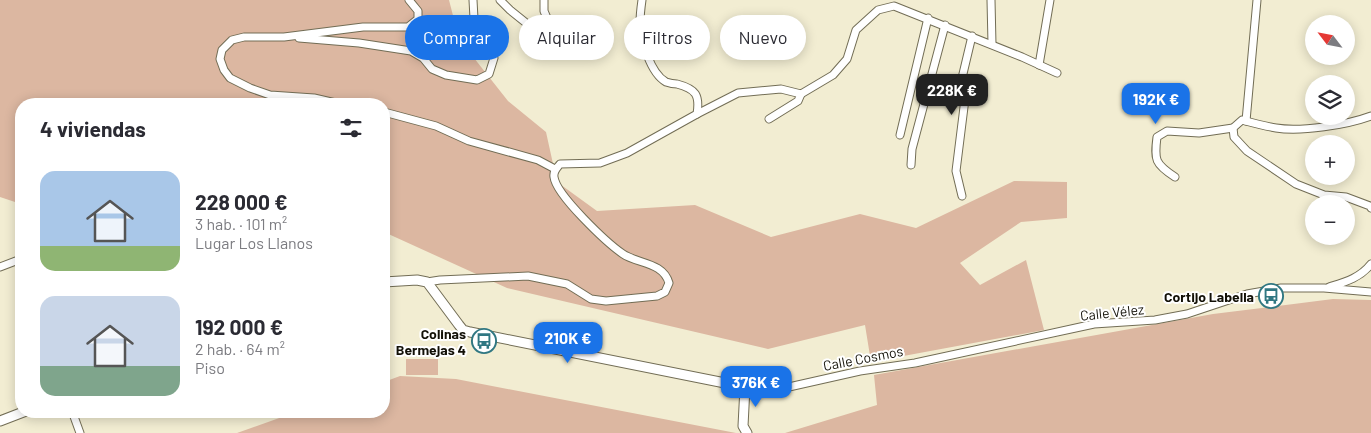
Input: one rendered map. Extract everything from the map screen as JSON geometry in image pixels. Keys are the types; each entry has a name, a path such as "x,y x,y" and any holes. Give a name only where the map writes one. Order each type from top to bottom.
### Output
{"street":[{"path":"314,98 270,95 230,78 224,70 220,59 222,50 232,40 244,37 284,36 363,27 408,27 418,18 418,11 409,0"},
{"path":"284,36 359,43 411,51 423,58 432,69 446,75 478,80 489,74 494,58 475,37 473,0"},
{"path":"500,0 546,39 550,38 553,32 544,11 544,0"},
{"path":"642,0 640,23 646,52 654,69 665,82 685,86 694,91 699,100 697,114"},
{"path":"991,0 992,44"},
{"path":"1039,65 1050,0"},
{"path":"1246,121 1257,0"},
{"path":"769,119 798,101 801,94 833,75 847,59 856,30 878,10 893,3 1057,73"},
{"path":"900,135 928,18"},
{"path":"911,165 912,149 945,25"},
{"path":"962,196 956,171 965,99 962,78 972,36"},
{"path":"390,282 417,280 428,282 528,276 567,284 591,299 606,301 658,296 665,292 669,284 665,275 655,266 622,254 608,242 579,213 556,185 553,175 555,169 560,164 600,163 626,152 738,94 780,90 801,94"},
{"path":"390,114 436,126 469,141 538,160 555,169"},
{"path":"1175,177 1162,169 1155,155 1157,137 1167,131 1199,133 1233,128 1242,120 1278,128 1318,127 1360,120 1371,116"},
{"path":"1233,128 1234,136 1247,150 1296,184 1324,195 1346,197 1371,208"},
{"path":"0,267 15,261"},
{"path":"1324,288 1353,280 1367,270 1371,264"},
{"name":"Calle Cosmos","path":"428,282 463,330 745,387 780,389 860,371 915,363"},
{"name":"Calle Vélez","path":"915,363 1094,324 1155,320 1187,314 1247,294 1281,288 1324,288 1371,292"},
{"path":"745,387 743,426 747,433"},
{"path":"0,421 15,415"},
{"path":"75,418 80,433"}],"shaded area":[{"path":"0,0 449,0 453,15 405,15 405,60 476,60 508,101 546,132 557,182 597,211 695,205 771,237 860,214 916,228 1014,181 1067,182 1067,218 1021,222 960,263 980,285 1026,260 1044,330 871,362 865,325 768,349 507,288 390,235 390,98 15,98 15,202 0,197"},
{"path":"1333,299 1371,300 1371,433 785,433 877,405 874,375 1213,314"},
{"path":"406,359 438,359 438,375 406,375"},
{"path":"400,376 456,379 736,433 237,433 279,418 390,418 390,380"}],"place":[{"name":"Cortijo Labella","path":"1271,296"},
{"name":"Colinas Bermejas 4","path":"484,341"}]}
